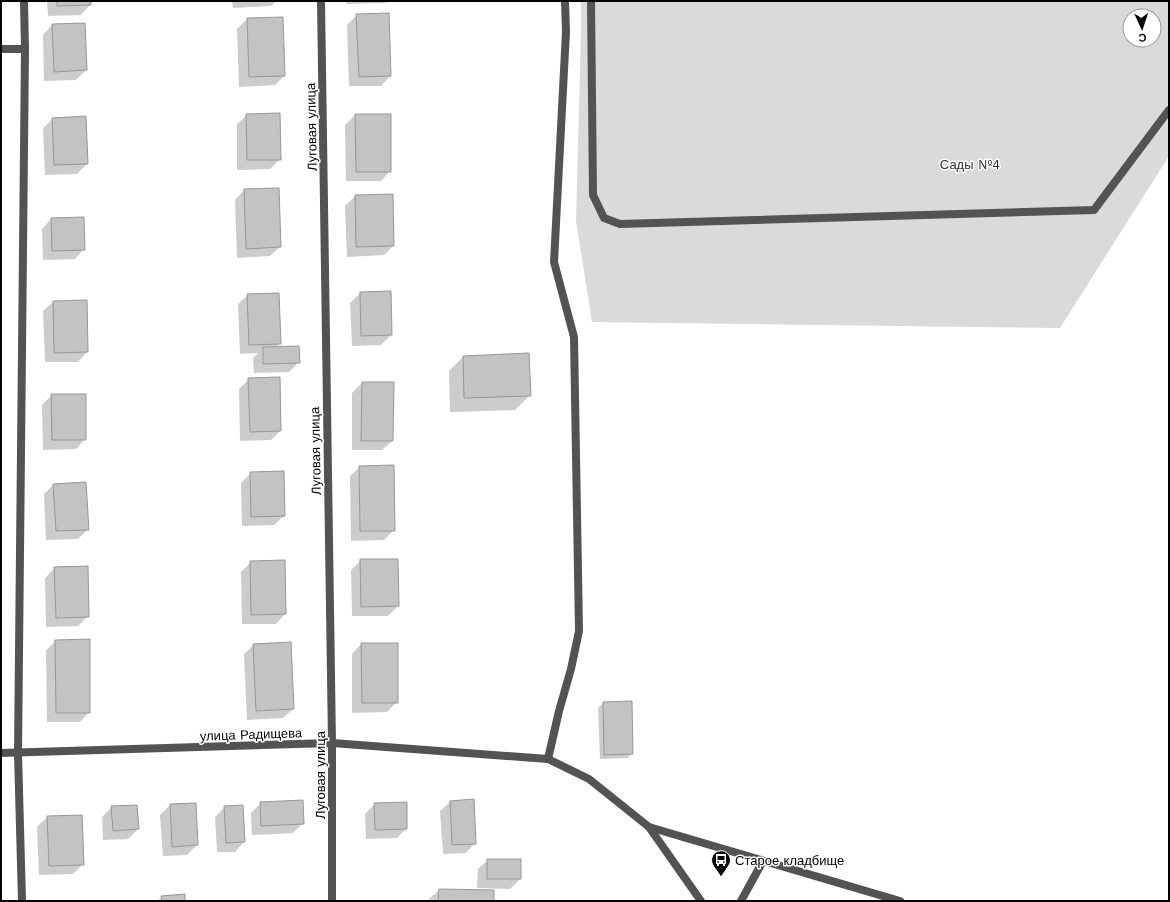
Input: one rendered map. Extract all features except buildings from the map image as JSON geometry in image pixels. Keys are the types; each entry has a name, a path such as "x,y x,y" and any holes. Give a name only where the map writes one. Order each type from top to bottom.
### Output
{"street":[{"path":"22,901 18,753 25,48 24,1"},
{"name":"Луговая улица","path":"321,1 332,743 332,901"},
{"path":"565,1 566,32 554,262 574,337 579,631 571,669 548,758 588,780 649,827 701,901"},
{"path":"591,1 593,195 604,218 620,224 1094,210 1169,110"},
{"path":"1,49 25,48"},
{"name":"улица Радищева","path":"1,753 332,743 548,758"},
{"path":"649,827 900,901"},
{"path":"741,901 763,860"}],"green space":[{"name":"Сады №4","path":"581,1 1169,1 1169,156 1060,328 592,322 576,221"}],"place":[{"name":"Старое кладбище","path":"721,877"}]}
